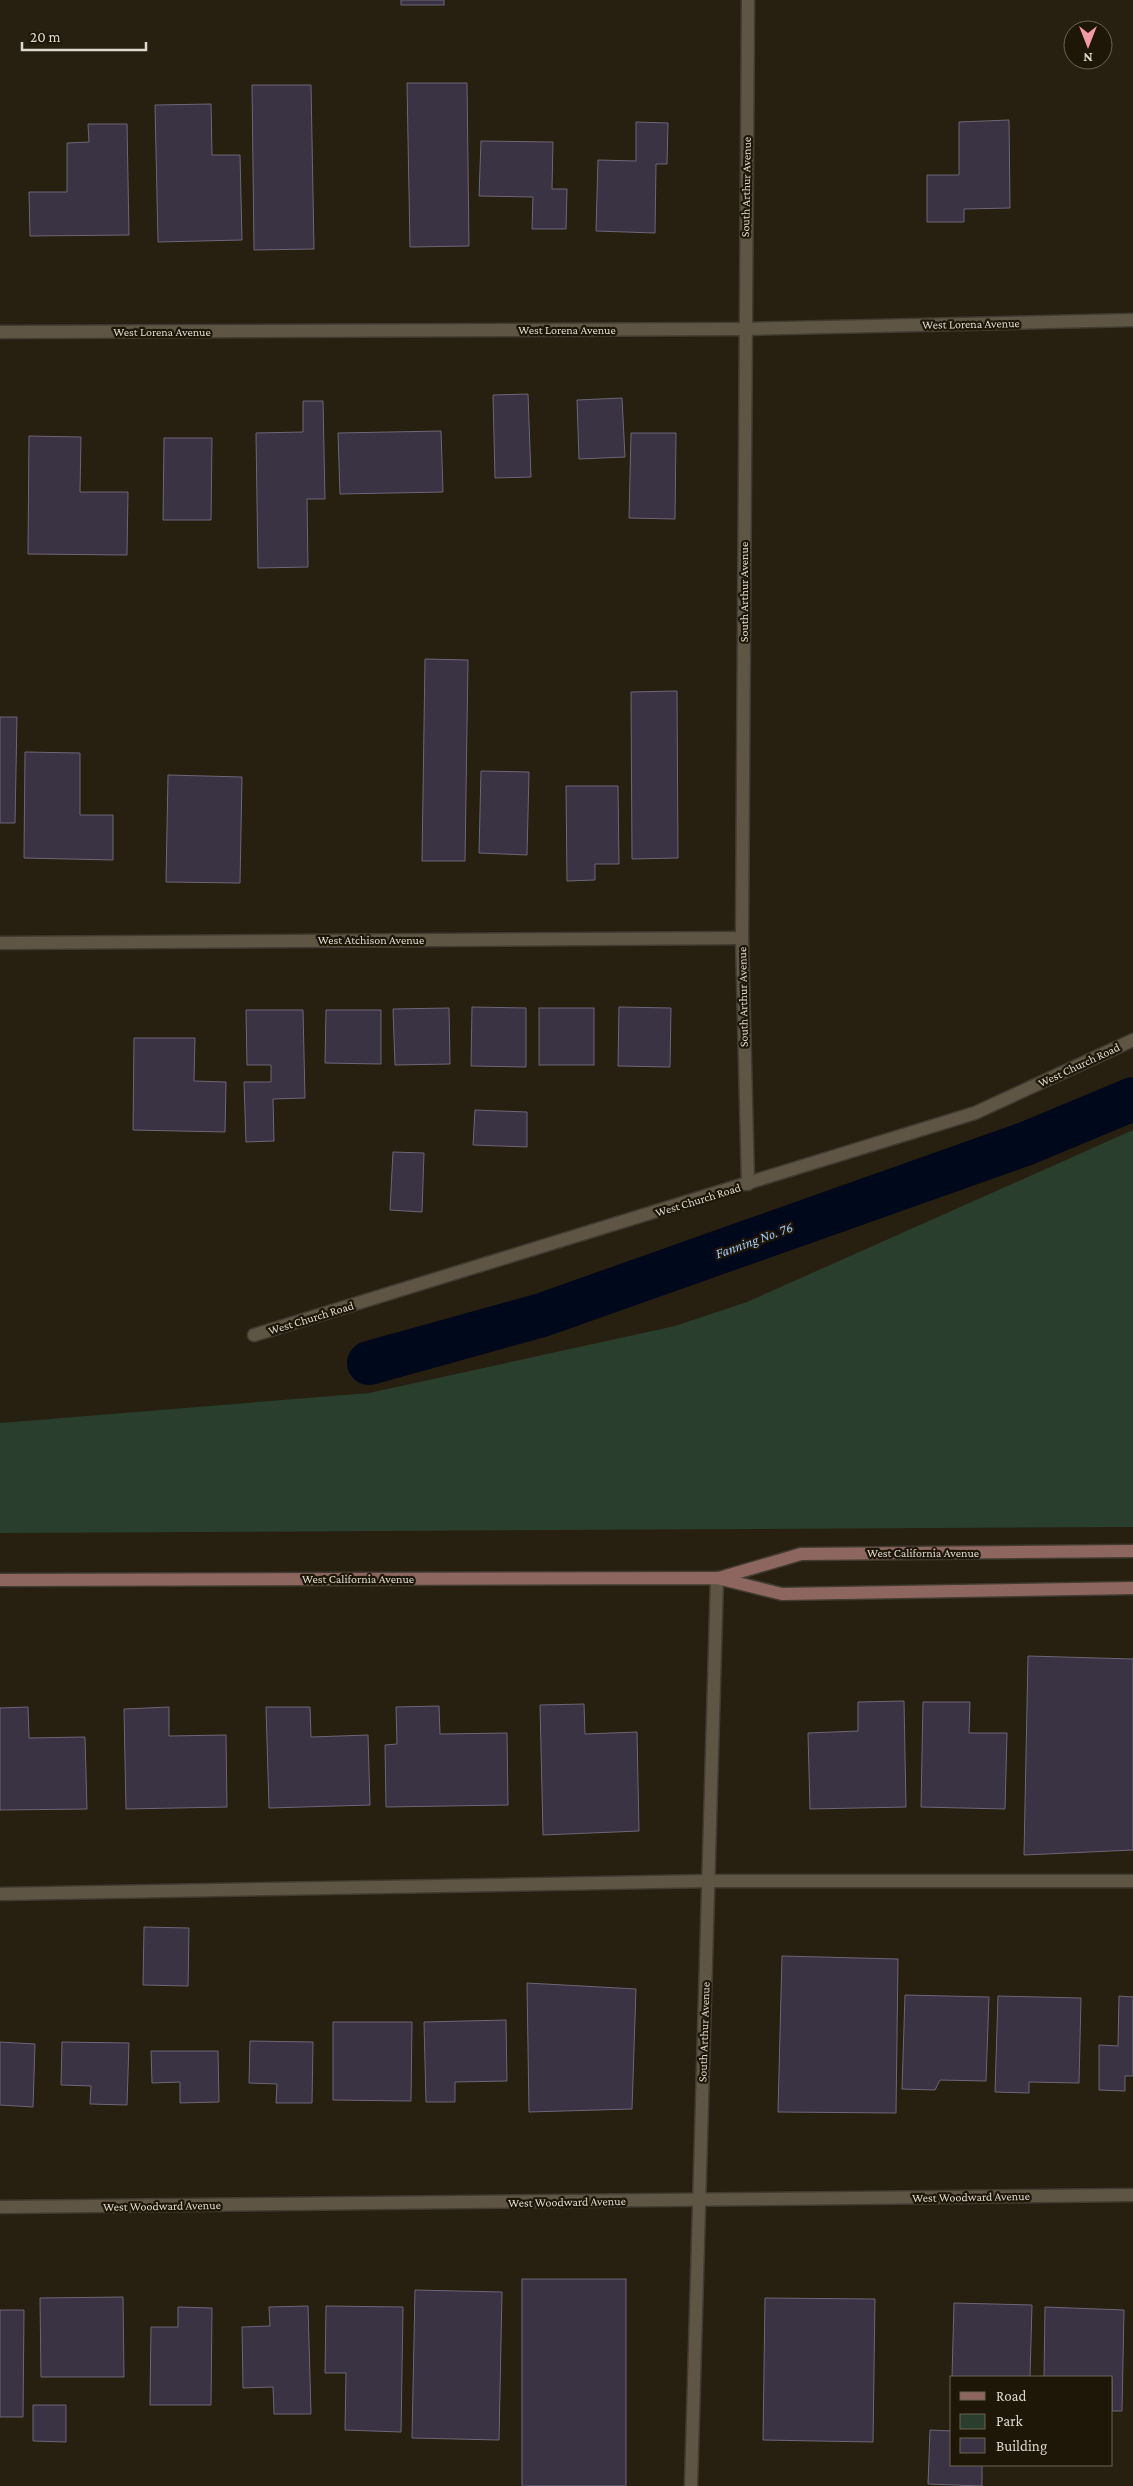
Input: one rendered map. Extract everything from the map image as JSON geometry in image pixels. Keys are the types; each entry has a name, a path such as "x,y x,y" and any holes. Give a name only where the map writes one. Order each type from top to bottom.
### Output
{"main road":[{"name":"West California Avenue","path":"717,1578 801,1554 1133,1551"},
{"name":"West California Avenue","path":"0,1580 717,1578 782,1594 1133,1588"}],"street":[{"name":"South Arthur Avenue","path":"748,0 742,938 748,1184"},
{"name":"West Lorena Avenue","path":"0,332 745,329 1133,320"},
{"name":"West Atchison Avenue","path":"0,942 742,938"},
{"name":"West Church Road","path":"254,1335 975,1113 1133,1040"},
{"name":"South Arthur Avenue","path":"691,2486 717,1578"},
{"path":"0,1894 708,1881 1133,1881"},
{"name":"West Woodward Avenue","path":"0,2207 1133,2195"}],"green space":[{"path":"1133,1130 1133,1527 0,1533 0,1423 369,1393 675,1326 747,1302"}],"building":[{"path":"401,0 444,0 444,5 401,5"},
{"path":"407,83 467,83 469,246 410,247"},
{"path":"252,85 311,85 314,249 254,250"},
{"path":"211,104 212,155 240,155 242,240 158,242 155,105"},
{"path":"1009,120 1010,208 964,209 964,222 927,222 927,175 959,175 959,122"},
{"path":"636,122 668,123 667,164 656,164 655,233 596,231 598,160 636,161"},
{"path":"88,124 127,124 129,235 30,236 29,192 67,192 67,143 89,142"},
{"path":"481,141 553,142 552,189 567,189 566,229 532,229 533,197 479,196"},
{"path":"528,394 531,477 495,478 493,395"},
{"path":"622,398 625,457 579,459 577,400"},
{"path":"303,401 323,401 325,499 307,499 308,567 258,568 256,433 303,432"},
{"path":"441,431 443,492 340,494 338,433"},
{"path":"631,433 676,433 675,519 629,518"},
{"path":"29,436 81,437 80,492 128,492 127,555 28,554"},
{"path":"164,438 212,438 211,520 163,520"},
{"path":"425,659 468,660 465,861 422,861"},
{"path":"677,691 678,858 632,859 631,692"},
{"path":"0,717 17,717 15,823 0,823"},
{"path":"25,752 80,753 80,815 113,815 113,860 24,858"},
{"path":"481,771 529,772 527,855 479,853"},
{"path":"168,775 242,777 240,883 166,882"},
{"path":"566,786 618,786 619,864 595,864 595,880 567,881"},
{"path":"472,1007 526,1008 526,1067 471,1066"},
{"path":"619,1007 671,1008 670,1067 618,1066"},
{"path":"449,1008 450,1064 395,1065 393,1009"},
{"path":"539,1008 594,1008 594,1065 539,1065"},
{"path":"246,1010 303,1010 305,1098 273,1099 274,1141 246,1142 244,1082 271,1082 271,1065 247,1065"},
{"path":"326,1010 381,1010 381,1064 325,1063"},
{"path":"134,1038 195,1038 194,1081 226,1082 225,1132 133,1130"},
{"path":"475,1110 527,1112 527,1147 473,1145"},
{"path":"393,1152 424,1153 422,1212 390,1210"},
{"path":"1028,1656 1133,1659 1133,1850 1024,1855"},
{"path":"904,1701 906,1807 810,1809 808,1733 858,1731 858,1702"},
{"path":"923,1702 970,1702 969,1733 1007,1733 1005,1809 921,1807"},
{"path":"584,1704 585,1734 637,1732 639,1831 543,1835 540,1705"},
{"path":"439,1706 440,1734 507,1733 508,1805 386,1807 385,1745 397,1744 396,1707"},
{"path":"28,1707 29,1738 85,1737 87,1809 0,1810 0,1708"},
{"path":"169,1707 169,1736 226,1735 227,1807 126,1809 124,1709"},
{"path":"266,1707 310,1707 311,1737 368,1735 370,1805 269,1808"},
{"path":"144,1927 189,1928 188,1986 143,1985"},
{"path":"782,1956 898,1959 896,2113 778,2112"},
{"path":"527,1983 636,1989 632,2109 529,2112"},
{"path":"905,1995 989,1997 986,2081 940,2080 935,2090 902,2089"},
{"path":"998,1996 1081,1998 1079,2083 1029,2082 1029,2093 995,2092"},
{"path":"1119,1996 1133,1997 1133,2076 1125,2076 1125,2091 1099,2090 1099,2045 1118,2046"},
{"path":"506,2020 507,2081 455,2082 455,2102 426,2102 424,2022"},
{"path":"333,2022 412,2022 411,2101 333,2100"},
{"path":"250,2041 313,2042 312,2103 276,2103 277,2084 249,2083"},
{"path":"0,2042 35,2044 33,2107 0,2105"},
{"path":"62,2042 129,2043 127,2105 90,2104 91,2086 61,2085"},
{"path":"151,2051 218,2051 219,2102 180,2103 180,2082 152,2083"},
{"path":"522,2279 626,2279 626,2486 522,2486"},
{"path":"415,2290 502,2292 499,2440 412,2438"},
{"path":"123,2297 124,2377 41,2377 40,2298"},
{"path":"765,2298 875,2299 873,2442 763,2440"},
{"path":"954,2303 1032,2305 1030,2376 952,2376"},
{"path":"308,2306 311,2414 274,2414 273,2387 243,2388 242,2327 270,2326 269,2307"},
{"path":"326,2306 403,2307 401,2432 345,2430 346,2373 325,2373"},
{"path":"178,2307 212,2308 211,2405 150,2405 151,2327 178,2327"},
{"path":"1045,2307 1124,2310 1122,2411 1113,2411 1113,2376 1044,2376"},
{"path":"0,2310 24,2310 23,2417 0,2417"},
{"path":"33,2405 66,2405 66,2442 33,2441"},
{"path":"930,2430 950,2431 950,2466 982,2466 982,2486 928,2484"}],"waterway":[{"name":"Fanning No. 76","path":"369,1363 542,1315 1025,1144 1133,1099"}]}
